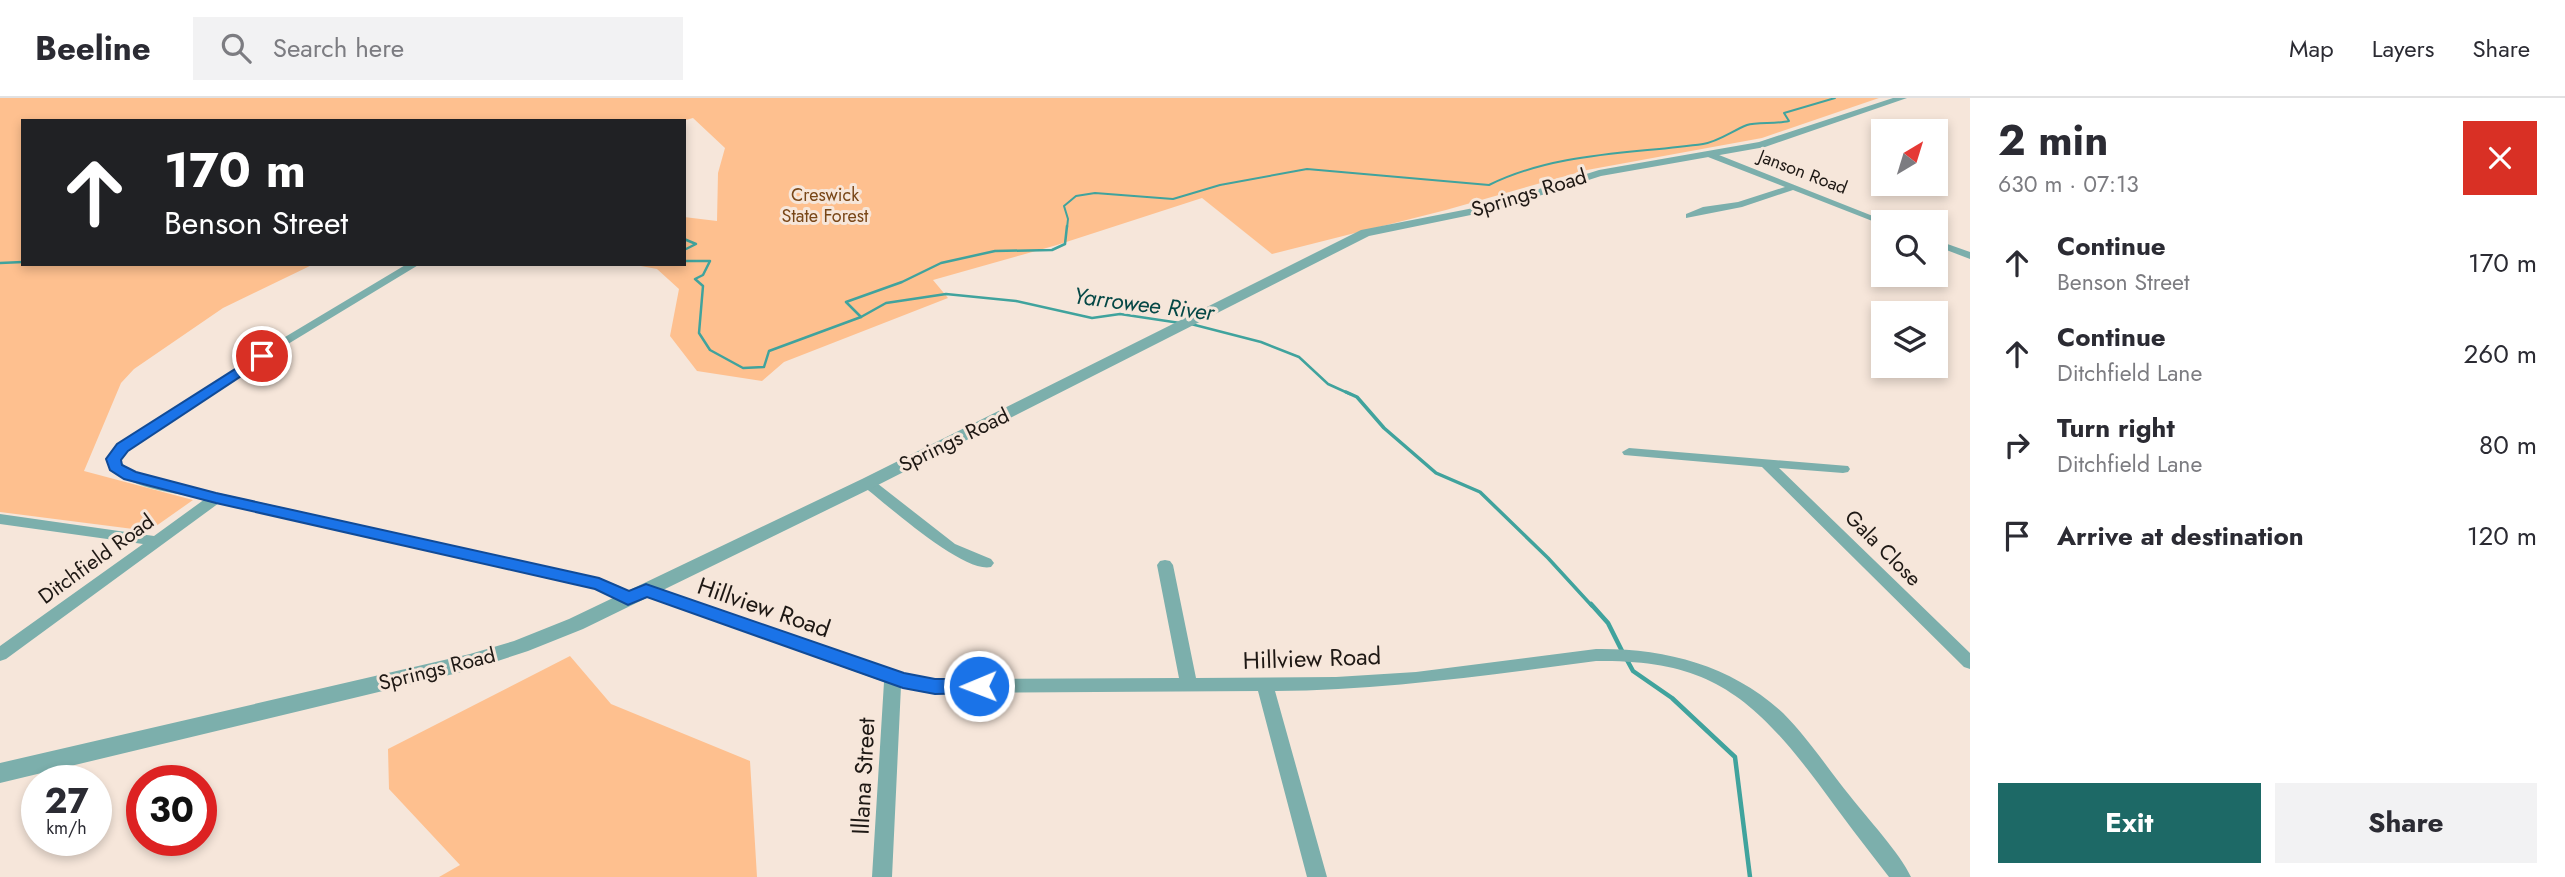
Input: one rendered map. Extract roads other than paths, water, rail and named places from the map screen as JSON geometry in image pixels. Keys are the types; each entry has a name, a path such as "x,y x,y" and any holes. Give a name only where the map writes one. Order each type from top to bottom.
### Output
{"street":[{"name":"Springs Road","path":"0,773 470,662 521,646 637,594 868,483 1351,239 1372,231 1491,208 1599,173 1768,143 1902,98"},
{"name":"Janson Road","path":"1711,155 1871,217"},
{"path":"1689,216 1703,210 1736,206 1793,187"},
{"path":"1948,248 1970,256"},
{"name":"Hillview Road","path":"412,266 284,342 127,444 114,459 116,468 127,475 216,498 637,594 893,678 944,687 1265,685 1389,680 1596,655 1626,653 1664,658 1702,670 1765,707 1790,733 1901,877"},
{"path":"1629,452 1843,469"},
{"name":"Gala Close","path":"1766,463 1970,663"},
{"path":"868,483 950,547 986,563"},
{"name":"Ditchfield Road","path":"0,655 216,498"},
{"path":"0,519 157,541"},
{"path":"1165,565 1189,685"},
{"name":"Illana Street","path":"882,877 893,678"},
{"path":"1265,685 1317,877"}],"waterway":[{"path":"1067,228 1068,219 1064,206 1076,196 1095,193 1173,199 1220,185 1307,169 1489,185 1514,174 1567,160 1709,143 1747,125 1789,121 1784,113 1835,98"},
{"path":"861,317 846,302 902,282 941,263 995,251 1052,250 1065,244 1067,226"},
{"name":"Yarrowee River","path":"686,240 696,244 686,249"},
{"name":"Yarrowee River","path":"686,261 710,261 703,275 695,279 703,286 699,333 710,350 743,368 764,367 769,351 861,317"},
{"name":"Yarrowee River","path":"0,263 21,262"},
{"name":"Yarrowee River","path":"861,317 886,303 946,294 1016,301 1092,318 1120,314 1180,323"},
{"name":"Yarrowee River","path":"1191,324 1261,342 1299,357 1328,384 1350,394"},
{"name":"Yarrowee River","path":"1346,392 1357,397 1384,428 1436,473 1480,492 1548,558 1592,606"},
{"name":"Yarrowee River","path":"1591,604 1608,623 1623,653"},
{"name":"Yarrowee River","path":"1627,660 1633,671 1672,698 1735,757 1750,877"}],"park label":[{"name":"Creswick State Forest","path":"825,205"}]}
